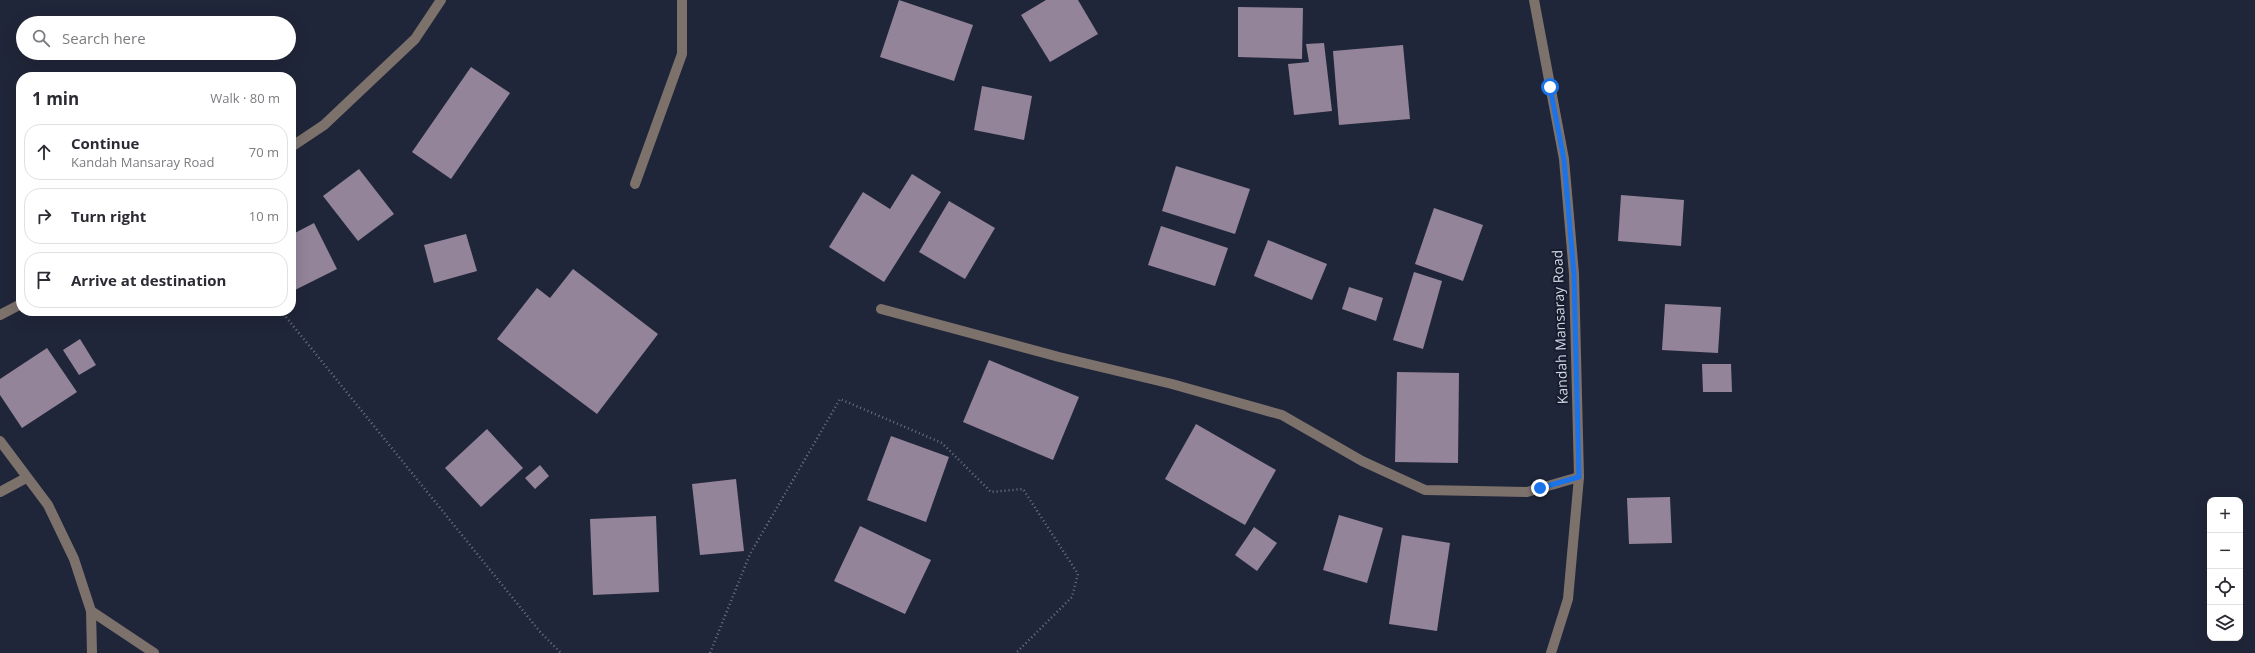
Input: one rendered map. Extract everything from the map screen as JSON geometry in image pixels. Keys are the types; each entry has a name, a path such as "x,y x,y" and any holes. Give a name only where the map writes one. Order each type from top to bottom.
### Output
{"street":[{"path":"296,144 324,125 415,39 441,0"},
{"path":"635,184 682,54 682,0"},
{"name":"Kandah Mansaray Road","path":"1534,0 1564,160 1574,274 1579,477 1568,599 1551,653"},
{"path":"0,316 16,307"},
{"path":"881,309 1059,357 1172,384 1282,415 1362,461 1425,490 1527,492 1579,477"},
{"path":"0,441 26,478 48,505 74,559 90,611 92,653"},
{"path":"0,492 26,478"},
{"path":"90,611 154,653"}],"path":[{"path":"286,317 542,633 562,653"},
{"path":"710,653 750,554 840,399 942,443 991,492 1023,489 1078,574 1072,597 1016,653"}],"building":[{"path":"899,0 973,25 954,81 880,57"},
{"path":"1046,0 1078,0 1098,34 1050,62 1021,15"},
{"path":"1238,7 1303,8 1302,59 1238,57"},
{"path":"1324,43 1332,111 1294,115 1288,64 1309,62 1306,44"},
{"path":"1403,45 1410,119 1339,125 1333,51"},
{"path":"471,67 510,93 451,179 412,152"},
{"path":"982,86 1032,96 1024,140 974,130"},
{"path":"1176,166 1250,189 1235,234 1162,211"},
{"path":"359,169 394,214 358,241 323,196"},
{"path":"912,174 941,192 884,282 829,247 863,192 890,209"},
{"path":"1621,195 1684,200 1681,246 1618,241"},
{"path":"949,201 995,228 965,279 919,252"},
{"path":"1434,208 1483,225 1463,281 1415,264"},
{"path":"314,223 337,269 296,290 296,232"},
{"path":"1161,226 1228,248 1215,286 1148,265"},
{"path":"466,234 477,271 434,283 424,245"},
{"path":"1268,240 1327,264 1312,300 1254,276"},
{"path":"573,269 658,334 597,414 497,339 537,288 550,298"},
{"path":"1414,272 1442,281 1423,349 1393,340"},
{"path":"1349,287 1383,298 1376,321 1342,309"},
{"path":"1665,304 1721,307 1718,353 1662,350"},
{"path":"80,339 96,365 79,375 63,350"},
{"path":"47,348 77,392 22,428 0,395 0,379"},
{"path":"989,360 1079,397 1053,460 963,422"},
{"path":"1702,364 1731,364 1732,392 1703,392"},
{"path":"1397,372 1459,373 1458,463 1395,462"},
{"path":"1196,424 1276,470 1245,525 1165,479"},
{"path":"487,429 523,468 481,507 445,468"},
{"path":"891,436 949,457 926,522 867,500"},
{"path":"540,465 549,476 535,489 525,478"},
{"path":"736,479 744,551 700,555 692,484"},
{"path":"1670,497 1672,543 1629,544 1627,498"},
{"path":"1339,515 1383,528 1367,583 1323,570"},
{"path":"656,516 659,592 593,595 590,519"},
{"path":"860,526 931,560 905,614 834,581"},
{"path":"1254,527 1277,543 1257,571 1235,555"},
{"path":"1402,535 1450,543 1437,631 1389,624"}],"route":[{"path":"1540,488 1579,477 1574,274 1564,160 1550,87"}]}
